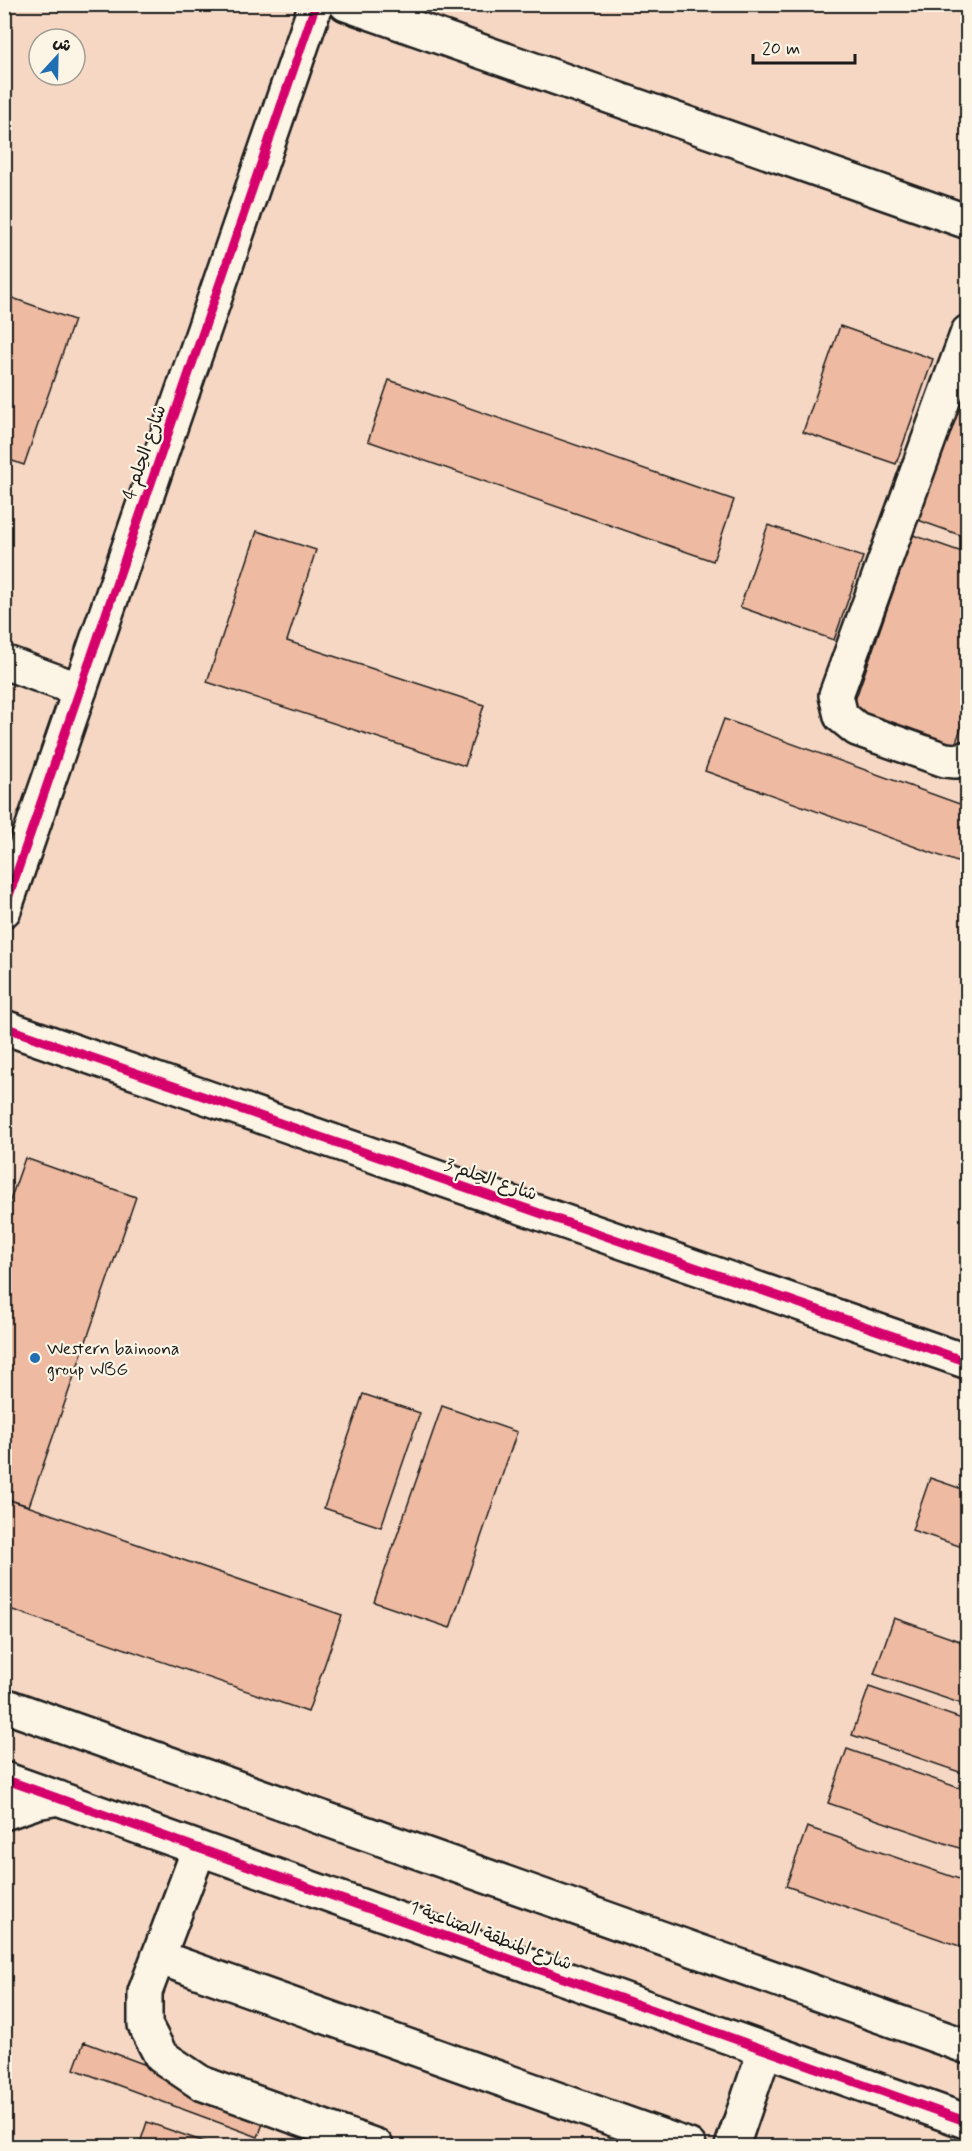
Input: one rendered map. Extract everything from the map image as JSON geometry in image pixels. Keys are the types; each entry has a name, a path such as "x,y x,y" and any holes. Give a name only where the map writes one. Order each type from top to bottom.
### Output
{"street":[{"name":"شارع الحِلم 4","path":"4,910 316,4"},
{"path":"346,4 968,222"},
{"path":"968,332 836,695 841,716 857,729 945,760 956,761 968,758"},
{"path":"4,663 80,690"},
{"name":"شارع الحِلم 3","path":"4,1027 968,1362"},
{"path":"4,1705 968,2047"},
{"name":"شارع المنطقة الصناعية 1","path":"4,1779 968,2122"},
{"path":"4,1813 36,1802 59,1798"},
{"path":"199,1849 145,1992 145,2025 160,2056 201,2082 376,2146"},
{"path":"158,1956 689,2146"},
{"path":"732,2146 765,2050"}],"shaded area":[{"path":"5,5 967,5 967,2146 5,2146"}],"building":[{"path":"4,295 74,320 24,465 4,458"},
{"path":"840,326 933,359 896,464 803,432"},
{"path":"968,378 968,538 918,520"},
{"path":"389,380 734,500 713,561 368,441"},
{"path":"768,525 863,557 834,640 740,607"},
{"path":"257,531 316,550 287,641 484,705 465,766 207,682"},
{"path":"913,535 968,554 968,709 955,745 852,709"},
{"path":"724,719 968,807 968,866 705,771"},
{"path":"25,1158 136,1197 29,1506 4,1498 4,1218"},
{"path":"363,1394 420,1413 381,1527 324,1508"},
{"path":"442,1406 517,1432 450,1628 374,1602"},
{"path":"930,1478 968,1491 968,1549 912,1530"},
{"path":"4,1498 342,1615 308,1712 4,1607"},
{"path":"894,1618 968,1644 968,1706 874,1674"},
{"path":"869,1687 968,1721 968,1775 852,1735"},
{"path":"847,1749 968,1791 968,1851 828,1803"},
{"path":"807,1827 968,1882 968,1949 786,1886"},
{"path":"84,2042 268,2110 258,2137 74,2069"},
{"path":"147,2122 216,2146 139,2146"}],"cycle path":[{"path":"4,910 316,4"},
{"path":"4,1027 968,1362"},
{"path":"4,1779 968,2122"}],"place":[{"name":"Western bainoona group WBG","path":"35,1358"}]}
